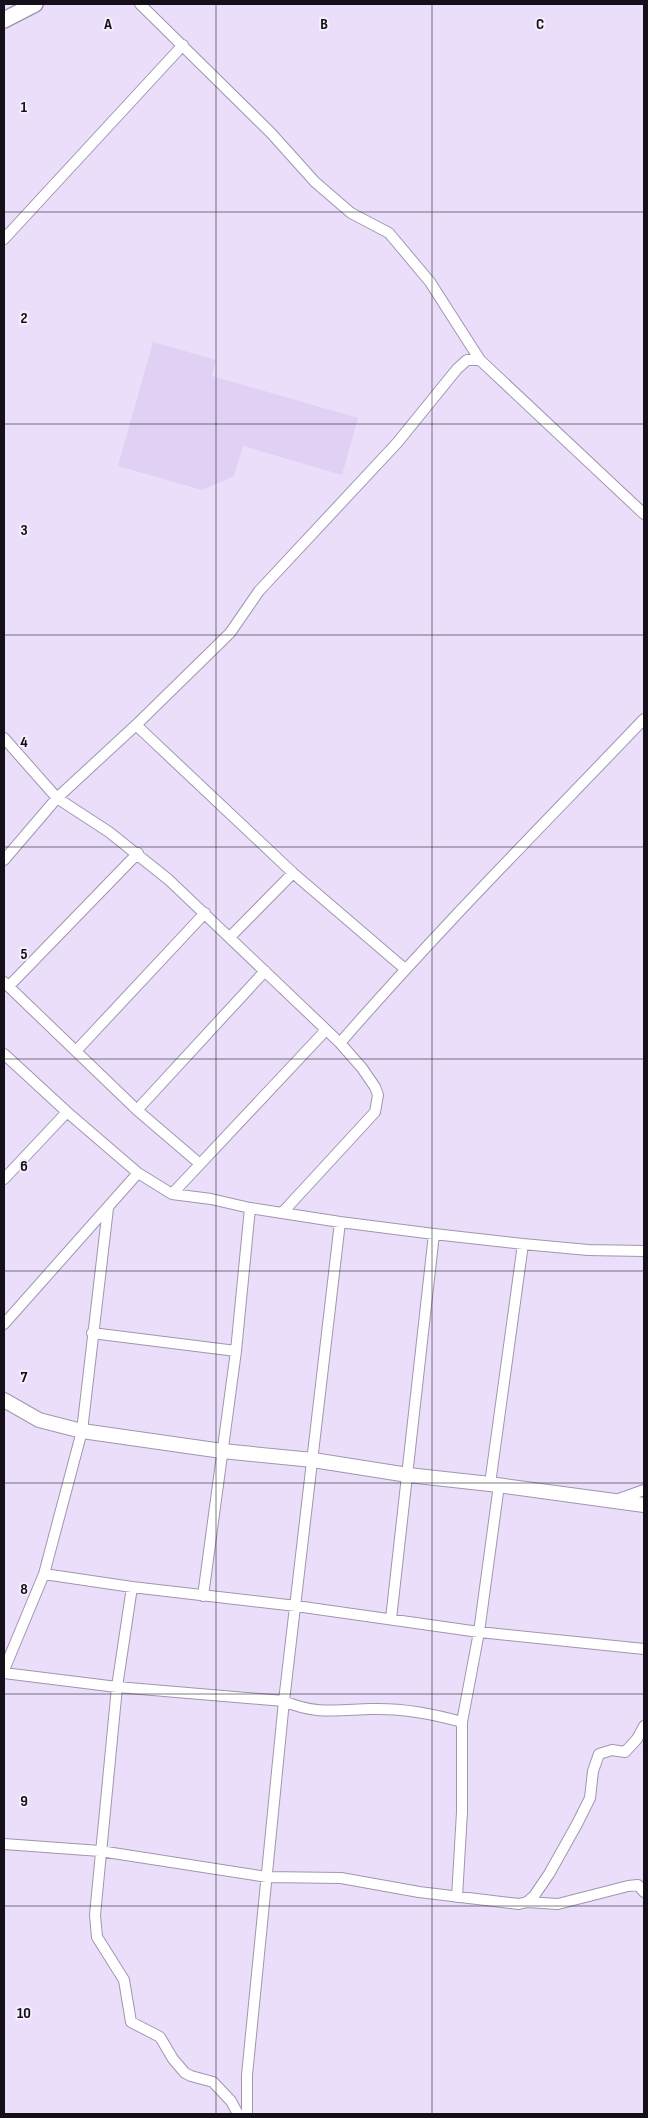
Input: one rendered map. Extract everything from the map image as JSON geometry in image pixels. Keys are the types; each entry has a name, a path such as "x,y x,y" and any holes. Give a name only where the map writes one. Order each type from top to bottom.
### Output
{"main road":[{"path":"4,20 35,4"}],"street":[{"path":"140,4 271,133 314,182 351,214 390,233 430,282 480,360 644,514"},
{"path":"4,239 183,45"},
{"path":"4,860 57,798 136,725 230,633 259,592 397,443 457,369 467,360 480,360"},
{"path":"340,1043 405,969 644,719"},
{"path":"136,725 293,873 405,969"},
{"path":"4,738 57,798 110,832 138,853 205,913 340,1043 370,1078 378,1095 378,1104 375,1112 282,1213"},
{"path":"138,853 6,984 137,1110 200,1164"},
{"path":"230,937 293,873"},
{"path":"76,1051 205,913"},
{"path":"137,1110 265,971"},
{"path":"172,1194 326,1030"},
{"path":"4,1054 67,1112 138,1173 172,1194 212,1198 250,1208 340,1222 434,1234 588,1250 644,1251"},
{"path":"4,1179 67,1112"},
{"path":"4,1324 138,1173"},
{"path":"108,1208 82,1431 44,1574 4,1671 117,1687 284,1701 296,1706 321,1711 402,1710 462,1722"},
{"path":"203,1596 236,1352 250,1208"},
{"path":"247,2114 247,2075 268,1878 284,1701 340,1222"},
{"path":"391,1620 434,1234"},
{"path":"457,1897 462,1812 462,1722 479,1632 523,1244"},
{"path":"92,1333 236,1352"},
{"path":"4,1400 40,1420 82,1431 222,1451 313,1460 408,1475 644,1505"},
{"path":"612,1502 644,1490"},
{"path":"44,1574 132,1587 296,1606 479,1632 644,1649"},
{"path":"132,1587 117,1687 100,1851 95,1916 96,1933 99,1942 124,1980 131,2022 160,2037 173,2059 185,2073 213,2082 231,2101 238,2114"},
{"path":"528,1902 549,1874 590,1798 593,1771 599,1754 612,1750 625,1752 637,1739 644,1726"},
{"path":"4,1844 100,1851 268,1878 341,1878 503,1904 528,1902 558,1904 638,1885 644,1892"}],"shaded area":[{"path":"153,342 216,360 212,376 358,418 342,475 243,446 234,476 202,490 118,466"}]}
